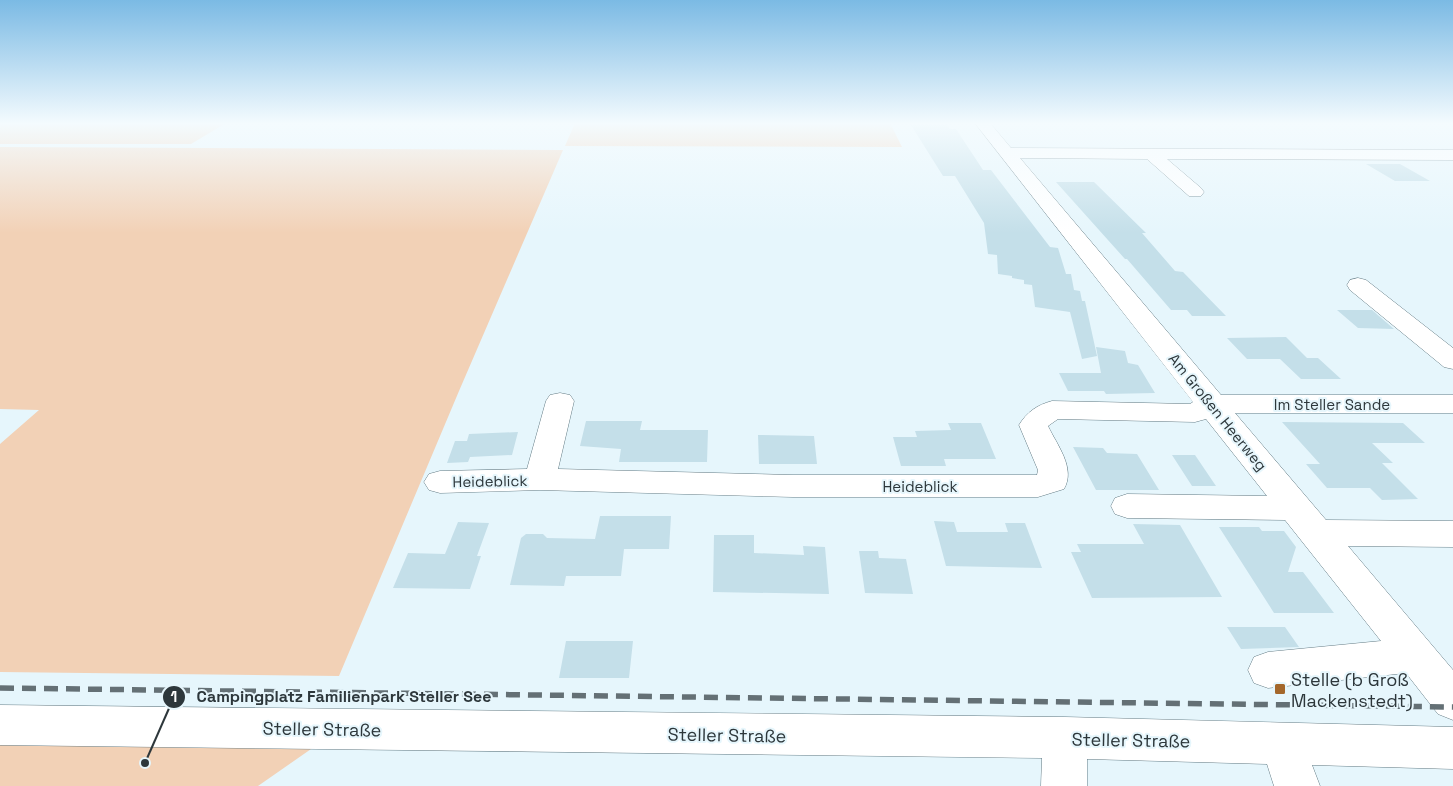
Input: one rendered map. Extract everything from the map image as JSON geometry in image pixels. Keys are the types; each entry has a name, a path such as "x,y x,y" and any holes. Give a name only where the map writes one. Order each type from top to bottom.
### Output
{"street":[{"name":"Am Großen Heerweg","path":"1011,160 1453,702"},
{"path":"1159,160 1195,192"},
{"path":"1358,285 1453,361"},
{"name":"Heideblick","path":"540,479 560,401"},
{"name":"Im Steller Sande","path":"1210,404 1453,404"},
{"name":"Heideblick","path":"440,482 540,479 793,486 1038,486 1052,481 1054,470 1033,425 1040,417 1052,410 1194,414 1210,404"},
{"path":"1127,506 1453,534"},
{"path":"1268,670 1416,655"},
{"name":"Steller Straße","path":"0,725 1066,738 1453,748"},
{"path":"1064,786 1066,738"},
{"path":"1281,744 1298,786"}],"shaded area":[{"path":"0,160 559,160 339,676 0,672 0,444 39,410 0,409"},
{"path":"0,738 324,740 258,786 0,786"}],"building":[{"path":"933,160 976,160 983,170 991,170 1050,247 1058,248 1066,274 1071,274 1074,290 1080,291 1082,301 1085,301 1097,356 1082,359 1070,312 1035,307 1032,285 1024,284 1024,280 1012,278 1012,276 998,274 997,255 988,254 984,223 955,176 943,176"},
{"path":"1366,164 1400,164 1430,181 1395,181"},
{"path":"1056,182 1094,182 1146,233 1142,233 1175,271 1183,272 1226,316 1192,316 1187,310 1171,310"},
{"path":"1337,310 1372,310 1394,329 1358,328"},
{"path":"1286,337 1307,358 1318,358 1341,379 1301,379 1280,359 1247,359 1227,338"},
{"path":"1096,347 1125,351 1128,363 1138,365 1155,393 1106,394 1104,391 1068,391 1059,373 1101,373"},
{"path":"586,421 642,421 640,430 708,430 707,462 619,462 621,449 580,446"},
{"path":"1282,422 1403,423 1425,443 1372,443 1393,463 1382,463 1418,499 1382,500 1370,488 1327,488 1306,464 1320,464"},
{"path":"948,423 981,423 996,459 944,459 946,466 901,466 893,437 917,437 915,431 951,430"},
{"path":"518,432 512,455 470,457 468,462 447,463 455,441 467,441 469,434"},
{"path":"758,435 814,436 817,464 759,464"},
{"path":"1073,447 1103,448 1107,453 1137,454 1159,490 1096,490"},
{"path":"1172,455 1195,455 1216,486 1192,486"},
{"path":"600,516 671,516 669,549 624,549 621,576 566,576 564,586 510,585 521,538 526,534 543,534 547,538 595,539"},
{"path":"934,521 954,522 957,532 1008,532 1005,523 1025,523 1042,568 946,566"},
{"path":"458,522 489,523 477,556 481,556 470,589 393,588 408,553 445,554"},
{"path":"1133,524 1180,525 1222,597 1092,598 1071,552 1081,552 1077,544 1144,544"},
{"path":"1219,527 1259,527 1262,531 1284,531 1296,547 1288,572 1303,572 1334,613 1274,613"},
{"path":"714,535 754,535 754,553 804,555 803,546 825,547 829,594 713,592"},
{"path":"859,551 878,551 879,558 906,559 913,594 865,593"},
{"path":"1227,627 1285,627 1299,647 1241,649"},
{"path":"566,641 633,641 629,678 559,678"}],"railway":[{"path":"0,688 1453,707"}],"place":[{"name":"Stelle (b Groß Mackenstedt)","path":"1280,689"},
{"name":"Campingplatz Familienpark Steller See","path":"145,763"}]}
